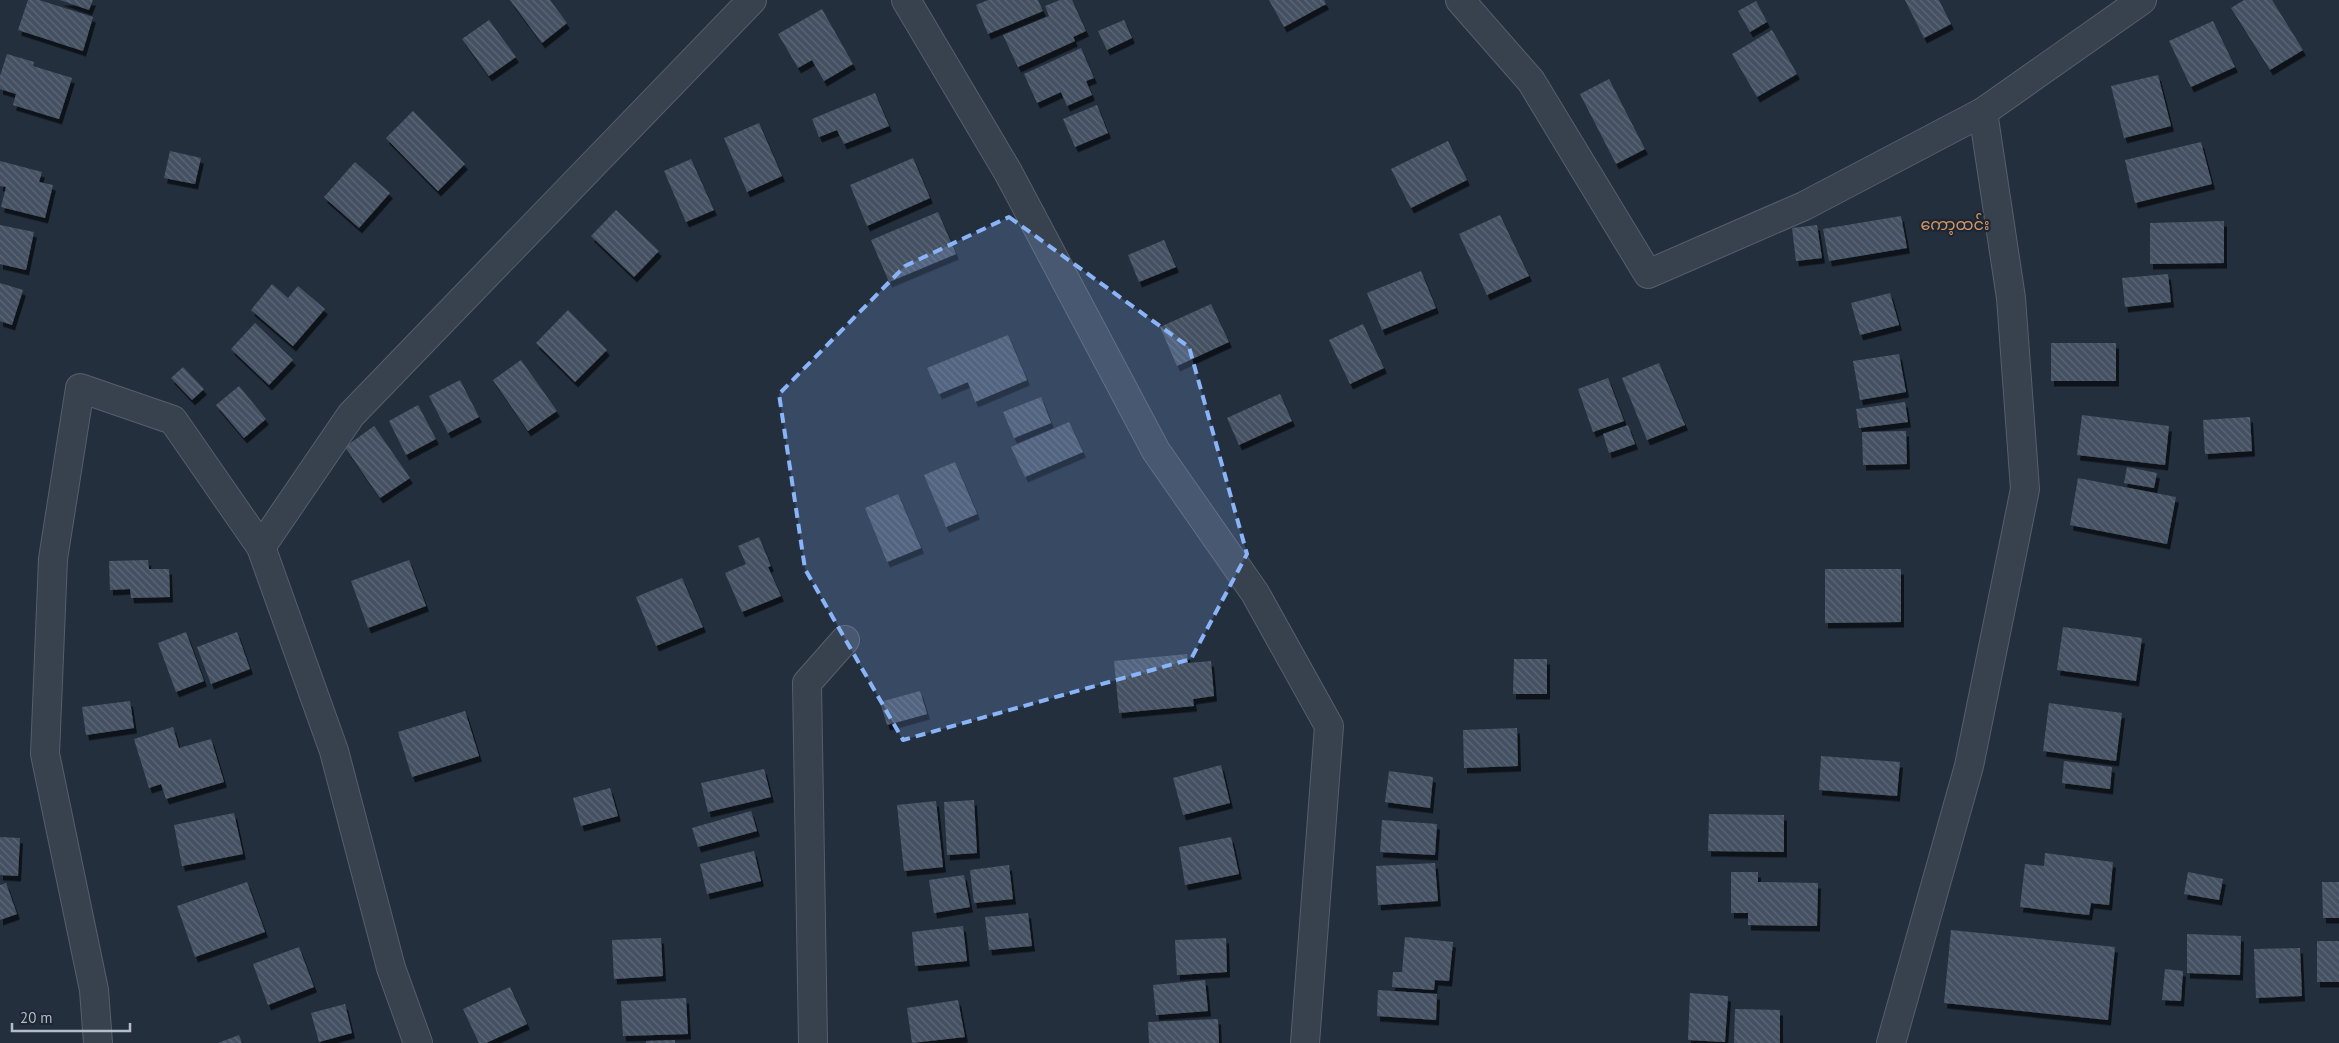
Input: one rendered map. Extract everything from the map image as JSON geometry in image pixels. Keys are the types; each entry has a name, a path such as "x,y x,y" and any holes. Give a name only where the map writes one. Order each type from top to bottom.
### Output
{"street":[{"path":"261,547 351,415 752,0"},
{"path":"906,0 1008,172 1156,451 1255,593 1329,726 1305,1043"},
{"path":"1460,0 1532,81 1648,274 1804,206 1983,112 2142,0"},
{"path":"1890,1043 1969,766 2025,489 2010,298 1983,112"},
{"path":"98,1043 94,990 45,754 53,559 80,388 173,420 261,547 334,751 391,968 418,1043"},
{"path":"813,1043 807,683 845,640"}],"highlighted area":[{"path":"1009,217 1189,347 1247,554 1191,659 903,740 805,569 779,394 905,266"}],"building":[{"path":"28,0 39,0 93,17 83,51 18,30"},
{"path":"60,0 93,0 89,10"},
{"path":"510,0 550,0 567,23 542,43"},
{"path":"988,0 1038,0 1043,11 988,34 976,5"},
{"path":"1060,0 1072,0 1086,31 1073,37 1075,41 1018,67 1003,35 1049,16 1045,6"},
{"path":"1269,0 1324,0 1326,4 1284,27"},
{"path":"1905,0 1939,0 1951,24 1924,38"},
{"path":"2244,0 2272,0 2303,50 2270,70 2231,8"},
{"path":"1756,1 1767,22 1750,32 1738,11"},
{"path":"822,9 853,64 824,81 812,60 798,68 778,34"},
{"path":"489,20 516,57 489,76 462,39"},
{"path":"1124,20 1132,38 1107,50 1098,31"},
{"path":"2213,21 2235,67 2191,87 2169,41"},
{"path":"1772,30 1797,74 1757,97 1732,54"},
{"path":"1081,48 1094,78 1086,81 1092,95 1067,106 1061,92 1037,103 1024,74"},
{"path":"7,54 34,62 33,66 72,78 59,119 13,105 16,94 0,89 0,76"},
{"path":"2158,75 2171,126 2124,138 2111,86"},
{"path":"1609,79 1645,149 1616,164 1580,94"},
{"path":"875,93 889,126 844,144 837,130 819,137 812,119"},
{"path":"1097,105 1108,133 1075,147 1063,119"},
{"path":"413,111 465,164 438,191 386,138"},
{"path":"759,123 782,176 747,192 724,138"},
{"path":"1448,141 1467,180 1411,208 1391,169"},
{"path":"2201,142 2212,184 2135,203 2125,160"},
{"path":"170,151 201,158 195,184 164,178"},
{"path":"913,158 930,198 867,226 850,185"},
{"path":"691,159 714,210 686,222 664,171"},
{"path":"0,161 42,172 39,182 53,185 45,218 1,207 6,187 0,186"},
{"path":"355,162 390,193 359,228 324,197"},
{"path":"616,210 659,251 634,277 591,236"},
{"path":"938,212 956,254 889,282 871,240"},
{"path":"1500,215 1529,276 1487,295 1459,234"},
{"path":"1901,216 1907,248 1829,261 1823,229"},
{"path":"2224,221 2224,263 2150,264 2150,223"},
{"path":"0,225 34,232 26,270 0,264"},
{"path":"1817,225 1822,258 1796,261 1792,228"},
{"path":"1164,240 1176,267 1139,282 1128,255"},
{"path":"1421,271 1436,308 1382,330 1367,293"},
{"path":"2168,274 2171,302 2125,307 2122,278"},
{"path":"0,283 23,290 12,325 0,321"},
{"path":"272,284 288,298 298,286 325,309 293,346 251,310"},
{"path":"1890,293 1899,325 1860,335 1851,303"},
{"path":"1211,304 1229,342 1177,366 1160,327"},
{"path":"568,310 607,350 575,382 536,343"},
{"path":"255,323 293,360 269,385 231,349"},
{"path":"1363,324 1384,368 1350,384 1329,340"},
{"path":"1008,335 1027,380 975,402 968,382 939,394 927,368"},
{"path":"2051,343 2116,343 2116,381 2051,381"},
{"path":"1899,354 1906,392 1860,400 1853,361"},
{"path":"521,360 557,411 528,431 493,380"},
{"path":"1659,363 1685,425 1647,440 1622,378"},
{"path":"183,367 204,389 192,400 171,378"},
{"path":"1608,378 1624,421 1593,432 1578,389"},
{"path":"460,380 479,417 448,433 429,396"},
{"path":"239,386 266,419 244,438 216,405"},
{"path":"1280,394 1292,421 1239,445 1227,418"},
{"path":"1041,397 1051,423 1014,438 1003,412"},
{"path":"1905,402 1908,422 1859,428 1856,409"},
{"path":"418,405 436,439 406,455 389,421"},
{"path":"2082,415 2169,426 2165,465 2077,455"},
{"path":"2250,417 2252,451 2205,454 2203,420"},
{"path":"1069,422 1083,452 1025,477 1011,447"},
{"path":"1628,425 1635,444 1609,453 1603,434"},
{"path":"374,426 410,478 380,498 345,447"},
{"path":"1906,431 1907,464 1863,465 1862,432"},
{"path":"955,462 977,514 946,527 924,475"},
{"path":"2127,467 2157,473 2154,488 2124,483"},
{"path":"2078,478 2176,497 2167,544 2070,525"},
{"path":"898,494 921,548 887,562 865,508"},
{"path":"759,537 771,566 768,567 781,596 742,612 725,573 746,564 738,546"},
{"path":"148,560 149,569 169,569 170,597 131,598 130,589 110,590 109,561"},
{"path":"409,560 426,606 368,628 351,581"},
{"path":"1825,569 1901,569 1901,622 1825,623"},
{"path":"682,578 703,627 656,646 636,597"},
{"path":"2063,627 2142,638 2136,681 2057,670"},
{"path":"186,632 204,681 176,692 158,643"},
{"path":"237,632 250,669 211,684 197,647"},
{"path":"1187,654 1188,663 1211,661 1214,696 1193,699 1194,706 1119,713 1114,661"},
{"path":"1514,659 1547,659 1547,694 1513,694"},
{"path":"920,691 927,714 887,725 880,702"},
{"path":"130,701 134,728 86,735 82,707"},
{"path":"2049,703 2122,713 2116,761 2043,751"},
{"path":"465,711 479,756 412,777 398,732"},
{"path":"173,727 179,748 211,739 224,782 166,799 161,784 149,788 134,739"},
{"path":"1517,728 1518,766 1464,768 1463,730"},
{"path":"1821,756 1900,762 1897,796 1819,790"},
{"path":"2064,761 2112,767 2110,789 2062,783"},
{"path":"1221,765 1230,803 1183,815 1173,778"},
{"path":"764,769 771,797 708,812 701,783"},
{"path":"1389,771 1433,777 1430,808 1385,802"},
{"path":"610,788 618,816 581,826 573,798"},
{"path":"974,800 977,853 947,855 944,802"},
{"path":"936,801 943,867 904,871 897,805"},
{"path":"751,811 757,831 698,847 692,828"},
{"path":"234,813 243,854 182,866 174,825"},
{"path":"1709,814 1784,815 1784,852 1708,851"},
{"path":"1382,820 1437,824 1435,855 1380,852"},
{"path":"0,837 20,838 18,876 0,875"},
{"path":"1231,837 1239,874 1185,885 1179,847"},
{"path":"754,851 761,881 707,894 700,864"},
{"path":"2045,853 2113,862 2109,905 2091,903 2089,915 2020,907 2025,864 2044,866"},
{"path":"1435,863 1438,901 1378,905 1376,866"},
{"path":"1009,865 1013,899 974,903 970,870"},
{"path":"1731,872 1758,872 1758,882 1818,883 1817,926 1748,925 1748,913 1731,913"},
{"path":"2188,872 2223,879 2219,900 2184,894"},
{"path":"964,875 970,907 934,913 929,880"},
{"path":"247,882 265,932 195,957 177,906"},
{"path":"2322,882 2339,882 2339,918 2323,918"},
{"path":"6,883 17,914 0,920 0,885"},
{"path":"1028,913 1032,946 989,950 985,917"},
{"path":"963,926 967,961 915,966 912,932"},
{"path":"1951,930 2115,947 2108,1020 1944,1003"},
{"path":"2187,934 2241,936 2240,975 2187,973"},
{"path":"1405,937 1453,942 1449,981 1435,980 1434,990 1392,987 1393,972 1402,972"},
{"path":"661,938 663,976 614,979 612,940"},
{"path":"1226,938 1227,972 1177,975 1175,940"},
{"path":"2317,941 2339,941 2339,982 2317,982"},
{"path":"299,947 314,987 268,1005 253,964"},
{"path":"2300,948 2302,996 2256,998 2254,949"},
{"path":"2165,969 2183,971 2181,1001 2162,1000"},
{"path":"1205,980 1208,1011 1156,1015 1153,985"},
{"path":"510,987 527,1024 486,1043 479,1043 463,1009"},
{"path":"1378,990 1437,994 1436,1020 1377,1016"},
{"path":"1690,993 1728,996 1725,1042 1688,1040"},
{"path":"686,998 688,1034 623,1036 621,1001"},
{"path":"958,1000 965,1037 912,1043 907,1008"},
{"path":"345,1004 352,1033 319,1042 311,1013"},
{"path":"1735,1009 1780,1010 1780,1043 1734,1043"},
{"path":"1218,1019 1219,1043 1149,1043 1148,1022"},
{"path":"239,1035 242,1043 218,1043"},
{"path":"675,1040 675,1043 646,1043 646,1041"}],"district":[{"name":"ကော့ထင်း","path":"1955,224"}]}
